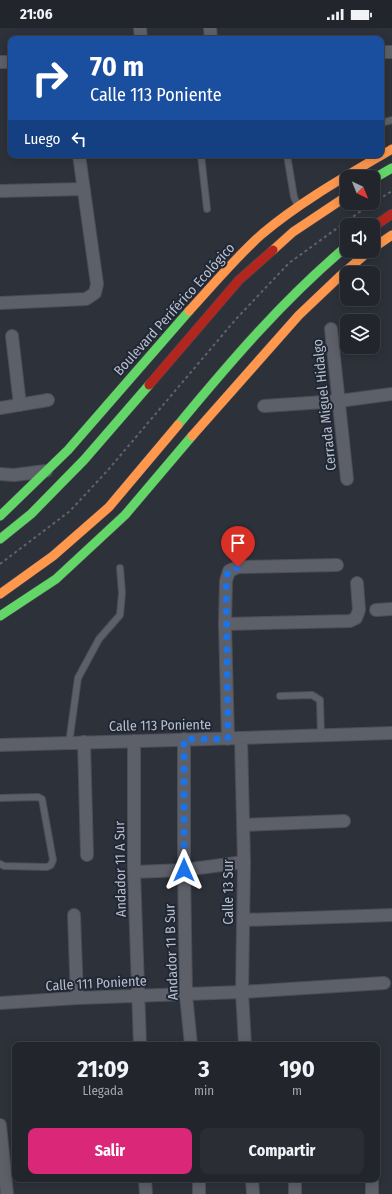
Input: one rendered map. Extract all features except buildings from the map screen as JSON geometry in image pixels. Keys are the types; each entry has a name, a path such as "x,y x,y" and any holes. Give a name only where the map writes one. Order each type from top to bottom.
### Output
{"main road":[{"name":"Boulevard Periférico Ecológico","path":"0,516 68,450 227,268 250,245 270,228 299,208 354,171 376,158"},
{"path":"380,175 392,168"},
{"name":"Boulevard Periférico Ecológico","path":"0,539 31,514 84,460 239,280 292,232 340,201"},
{"path":"380,222 392,214"},
{"path":"380,243 392,235"},
{"path":"0,594 52,556 109,507 205,392 264,325 322,267 340,252"},
{"path":"0,616 56,579 125,515 197,430 299,315 361,258"}],"street":[{"path":"0,302 86,299 95,293 98,284 79,158"},
{"path":"0,191 84,189"},
{"name":"Cerrada Miguel Hidalgo","path":"331,329 347,479"},
{"path":"12,336 20,405"},
{"path":"264,406 338,401 392,394"},
{"path":"0,408 48,400"},
{"path":"0,474 14,475 46,471"},
{"path":"228,739 225,624 226,581 228,571 238,567 337,565"},
{"path":"225,624 350,621 356,618 359,610 357,583"},
{"path":"376,610 392,609"},
{"name":"Calle 113 Poniente","path":"0,745 184,739 241,739 392,733"},
{"name":"Andador 11 B Sur","path":"184,739 186,995 191,1042"},
{"name":"Calle 13 Sur","path":"241,739 244,862 242,992 245,1042"},
{"name":"Andador 11 A Sur","path":"134,741 134,872 140,1042"},
{"path":"84,742 87,855"},
{"path":"243,826 344,821"},
{"path":"134,872 184,870 244,862"},
{"path":"74,915 77,998"},
{"path":"243,920 392,915"},
{"name":"Calle 111 Poniente","path":"0,1003 77,998 186,995 384,983"},
{"path":"0,1125 7,1194"},
{"path":"146,1182 146,1194"},
{"path":"198,1182 199,1194"},
{"path":"252,1182 253,1194"},
{"path":"295,1182 295,1194"},
{"path":"372,1182 372,1194"}],"lane":[{"path":"201,158 207,209"},
{"path":"288,158 294,197 299,208"},
{"path":"69,743 78,678 99,639 120,615 122,593 120,568"},
{"path":"280,696 312,695 320,700 321,736"},
{"path":"0,798 38,797 42,799 53,860 51,865 47,867 4,866 0,864"}],"path":[{"path":"380,199 392,191"},
{"path":"0,564 70,510 113,464 236,319 289,263 363,210"}],"traffic: fast":[{"path":"380,175 392,168"},
{"path":"178,425 258,332 301,287 340,252"},
{"path":"0,516 68,450 189,311"},
{"path":"0,539 31,514 84,460 149,385"},
{"path":"0,616 56,579 125,515 192,436"}],"traffic: slow":[{"path":"384,154 392,149"},
{"path":"189,311 224,272 262,234 293,210 377,158"},
{"path":"273,250 293,232 340,201"},
{"path":"380,243 392,235"},
{"path":"192,436 299,315 361,258"},
{"path":"0,594 53,556 109,507 178,425"}],"traffic: jam":[{"path":"380,222 392,214"},
{"path":"149,385 239,280 273,250"}],"route":[{"path":"184,870 184,739 228,739 225,624 226,581 228,571 238,567"}]}
